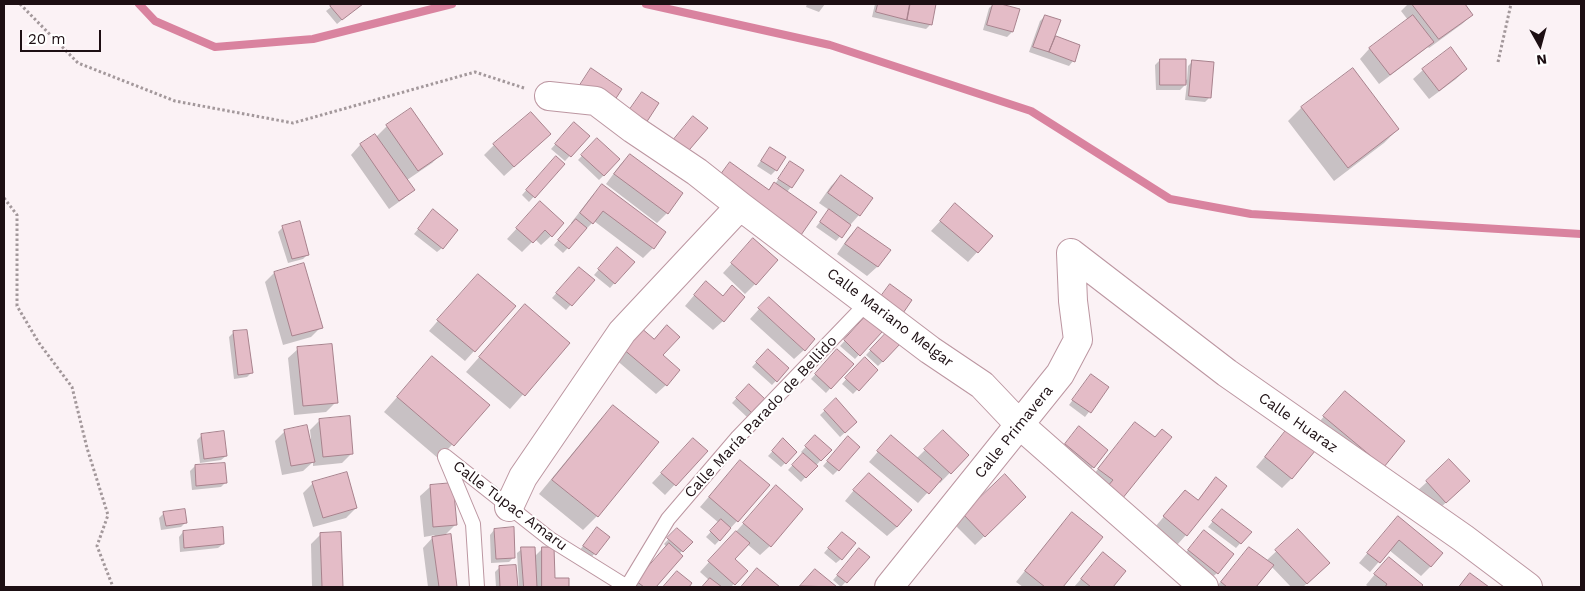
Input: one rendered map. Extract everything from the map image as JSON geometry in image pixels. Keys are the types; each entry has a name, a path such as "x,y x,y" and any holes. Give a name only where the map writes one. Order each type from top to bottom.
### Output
{"street":[{"name":"Calle Mariano Melgar","path":"549,96 596,101 633,129 697,172 930,350 982,385 1020,425 1204,587"},
{"path":"509,507 524,477 622,332 740,206"},
{"name":"Calle Primavera","path":"890,587 1060,374 1078,340 1073,300 1071,253"},
{"name":"Calle Huaraz","path":"1071,253 1227,372 1463,538 1528,587"}],"lane":[{"name":"Calle María Parado de Bellido","path":"627,587 668,519 738,437 868,302"},
{"name":"Calle Tupac Amaru","path":"477,587 473,524 445,456 550,539 627,587"}],"path":[{"path":"20,4 78,63 175,101 293,123 476,72 549,96"},
{"path":"1498,62 1511,4"},
{"path":"4,198 17,215 18,306 39,343 72,387 87,448 108,515 97,546 113,587"}],"building":[{"path":"333,4 363,4 342,20 330,6"},
{"path":"878,4 910,4 907,20 876,12"},
{"path":"910,4 936,4 932,25 907,20"},
{"path":"993,4 1020,9 1013,32 987,25"},
{"path":"1412,4 1465,4 1473,15 1439,39"},
{"path":"1045,15 1061,20 1049,52 1033,47"},
{"path":"1413,15 1434,42 1390,75 1369,48"},
{"path":"1056,36 1080,45 1075,62 1049,52"},
{"path":"1451,47 1467,69 1439,91 1422,69"},
{"path":"1160,59 1186,59 1186,85 1160,85"},
{"path":"1192,60 1214,62 1211,98 1189,96"},
{"path":"591,68 622,89 611,106 580,85"},
{"path":"1353,68 1399,129 1348,168 1301,107"},
{"path":"642,92 659,103 646,123 628,112"},
{"path":"411,108 443,154 418,171 386,125"},
{"path":"531,112 551,134 514,167 493,144"},
{"path":"693,116 708,128 684,156 670,144"},
{"path":"574,122 590,136 571,157 555,144"},
{"path":"375,134 415,190 399,201 360,144"},
{"path":"597,138 620,159 604,176 581,155"},
{"path":"770,147 786,157 777,171 761,161"},
{"path":"630,154 683,193 668,214 614,174"},
{"path":"556,156 565,164 535,198 526,190"},
{"path":"790,161 804,170 792,188 778,179"},
{"path":"730,162 769,190 774,182 817,212 801,235 719,177"},
{"path":"841,175 873,198 860,216 828,193"},
{"path":"602,184 666,232 654,249 603,211 593,224 580,213"},
{"path":"540,201 564,223 552,237 545,230 533,243 516,228"},
{"path":"955,203 993,236 978,253 940,221"},
{"path":"433,209 458,230 443,249 418,229"},
{"path":"829,209 851,225 842,238 820,222"},
{"path":"576,219 587,228 569,249 558,240"},
{"path":"300,221 309,255 292,259 282,226"},
{"path":"858,227 891,250 878,267 845,244"},
{"path":"753,238 778,260 756,285 731,263"},
{"path":"617,247 635,262 615,284 598,269"},
{"path":"304,263 323,328 292,336 274,272"},
{"path":"579,267 595,280 572,306 556,293"},
{"path":"478,274 516,306 475,352 437,320"},
{"path":"706,281 723,296 732,285 745,297 724,322 694,295"},
{"path":"890,284 912,300 899,319 876,303"},
{"path":"769,297 815,339 805,351 758,308"},
{"path":"525,304 570,343 525,396 479,357"},
{"path":"865,317 882,332 860,356 844,340"},
{"path":"667,325 680,337 663,355 680,370 667,386 622,348 640,327 654,339"},
{"path":"247,330 253,373 238,375 233,331"},
{"path":"886,333 900,344 883,362 870,350"},
{"path":"332,344 338,403 303,406 297,347"},
{"path":"768,349 789,368 777,382 756,362"},
{"path":"837,349 854,364 831,389 815,374"},
{"path":"432,356 490,405 454,446 397,397"},
{"path":"865,357 878,370 859,391 845,378"},
{"path":"1091,374 1109,387 1091,413 1072,400"},
{"path":"749,384 765,399 752,413 736,398"},
{"path":"1345,391 1405,441 1384,467 1323,416"},
{"path":"836,398 857,422 845,433 824,410"},
{"path":"613,405 659,442 598,517 552,480"},
{"path":"350,416 353,454 323,457 319,419"},
{"path":"1135,422 1155,437 1162,429 1172,437 1122,499 1107,487 1113,480 1098,469"},
{"path":"307,425 315,462 291,466 284,430"},
{"path":"1079,426 1108,450 1094,468 1065,444"},
{"path":"1287,429 1315,451 1292,479 1265,457"},
{"path":"943,430 969,455 951,474 924,449"},
{"path":"224,431 227,456 204,459 201,434"},
{"path":"815,435 832,450 821,461 805,446"},
{"path":"891,435 942,479 929,494 877,451"},
{"path":"848,436 860,447 839,471 827,461"},
{"path":"693,438 708,451 676,486 661,473"},
{"path":"783,438 797,452 786,464 772,451"},
{"path":"803,453 818,466 806,478 792,465"},
{"path":"1449,459 1470,481 1446,503 1426,481"},
{"path":"740,460 770,485 738,522 709,497"},
{"path":"225,463 227,483 196,486 195,465"},
{"path":"347,472 357,508 323,518 312,482"},
{"path":"869,473 912,510 897,527 853,490"},
{"path":"1005,474 1026,497 985,537 963,514"},
{"path":"1216,477 1227,486 1187,536 1163,516 1185,490 1198,500"},
{"path":"453,483 457,525 433,527 430,485"},
{"path":"776,485 803,509 771,547 743,523"},
{"path":"185,509 187,523 166,526 163,512"},
{"path":"1222,509 1252,532 1241,544 1212,521"},
{"path":"1072,512 1103,537 1063,587 1045,587 1025,571"},
{"path":"1398,516 1443,553 1431,567 1399,540 1380,563 1367,553"},
{"path":"721,519 731,528 720,541 710,531"},
{"path":"223,527 224,544 184,548 183,531"},
{"path":"514,527 515,558 496,559 494,529"},
{"path":"597,527 610,537 596,555 583,546"},
{"path":"677,528 693,542 683,552 667,538"},
{"path":"1298,529 1330,563 1307,584 1275,550"},
{"path":"1204,530 1234,554 1218,574 1188,550"},
{"path":"736,531 750,543 735,559 748,571 735,585 708,561"},
{"path":"341,532 343,587 322,587 320,533"},
{"path":"842,532 856,543 842,560 828,548"},
{"path":"451,534 457,587 439,587 432,537"},
{"path":"669,543 683,556 656,587 644,587 636,581"},
{"path":"521,547 535,547 537,587 524,587"},
{"path":"542,547 554,547 555,578 569,578 569,587 542,587"},
{"path":"1249,547 1274,565 1256,587 1227,587 1221,582"},
{"path":"859,548 870,557 847,583 837,575"},
{"path":"1103,552 1126,571 1113,587 1091,587 1081,579"},
{"path":"1389,557 1423,585 1421,587 1385,587 1387,584 1374,574"},
{"path":"516,565 518,587 500,587 499,566"},
{"path":"757,568 780,587 743,587"},
{"path":"815,569 837,587 800,586"},
{"path":"677,571 692,583 689,587 663,587"},
{"path":"1470,573 1489,587 1459,587"},
{"path":"710,578 722,587 702,587"}],"waterway":[{"path":"139,4 155,21 215,47 313,39 452,4"},
{"path":"646,4 830,45 1031,111 1170,199 1251,214 1581,234"}]}
